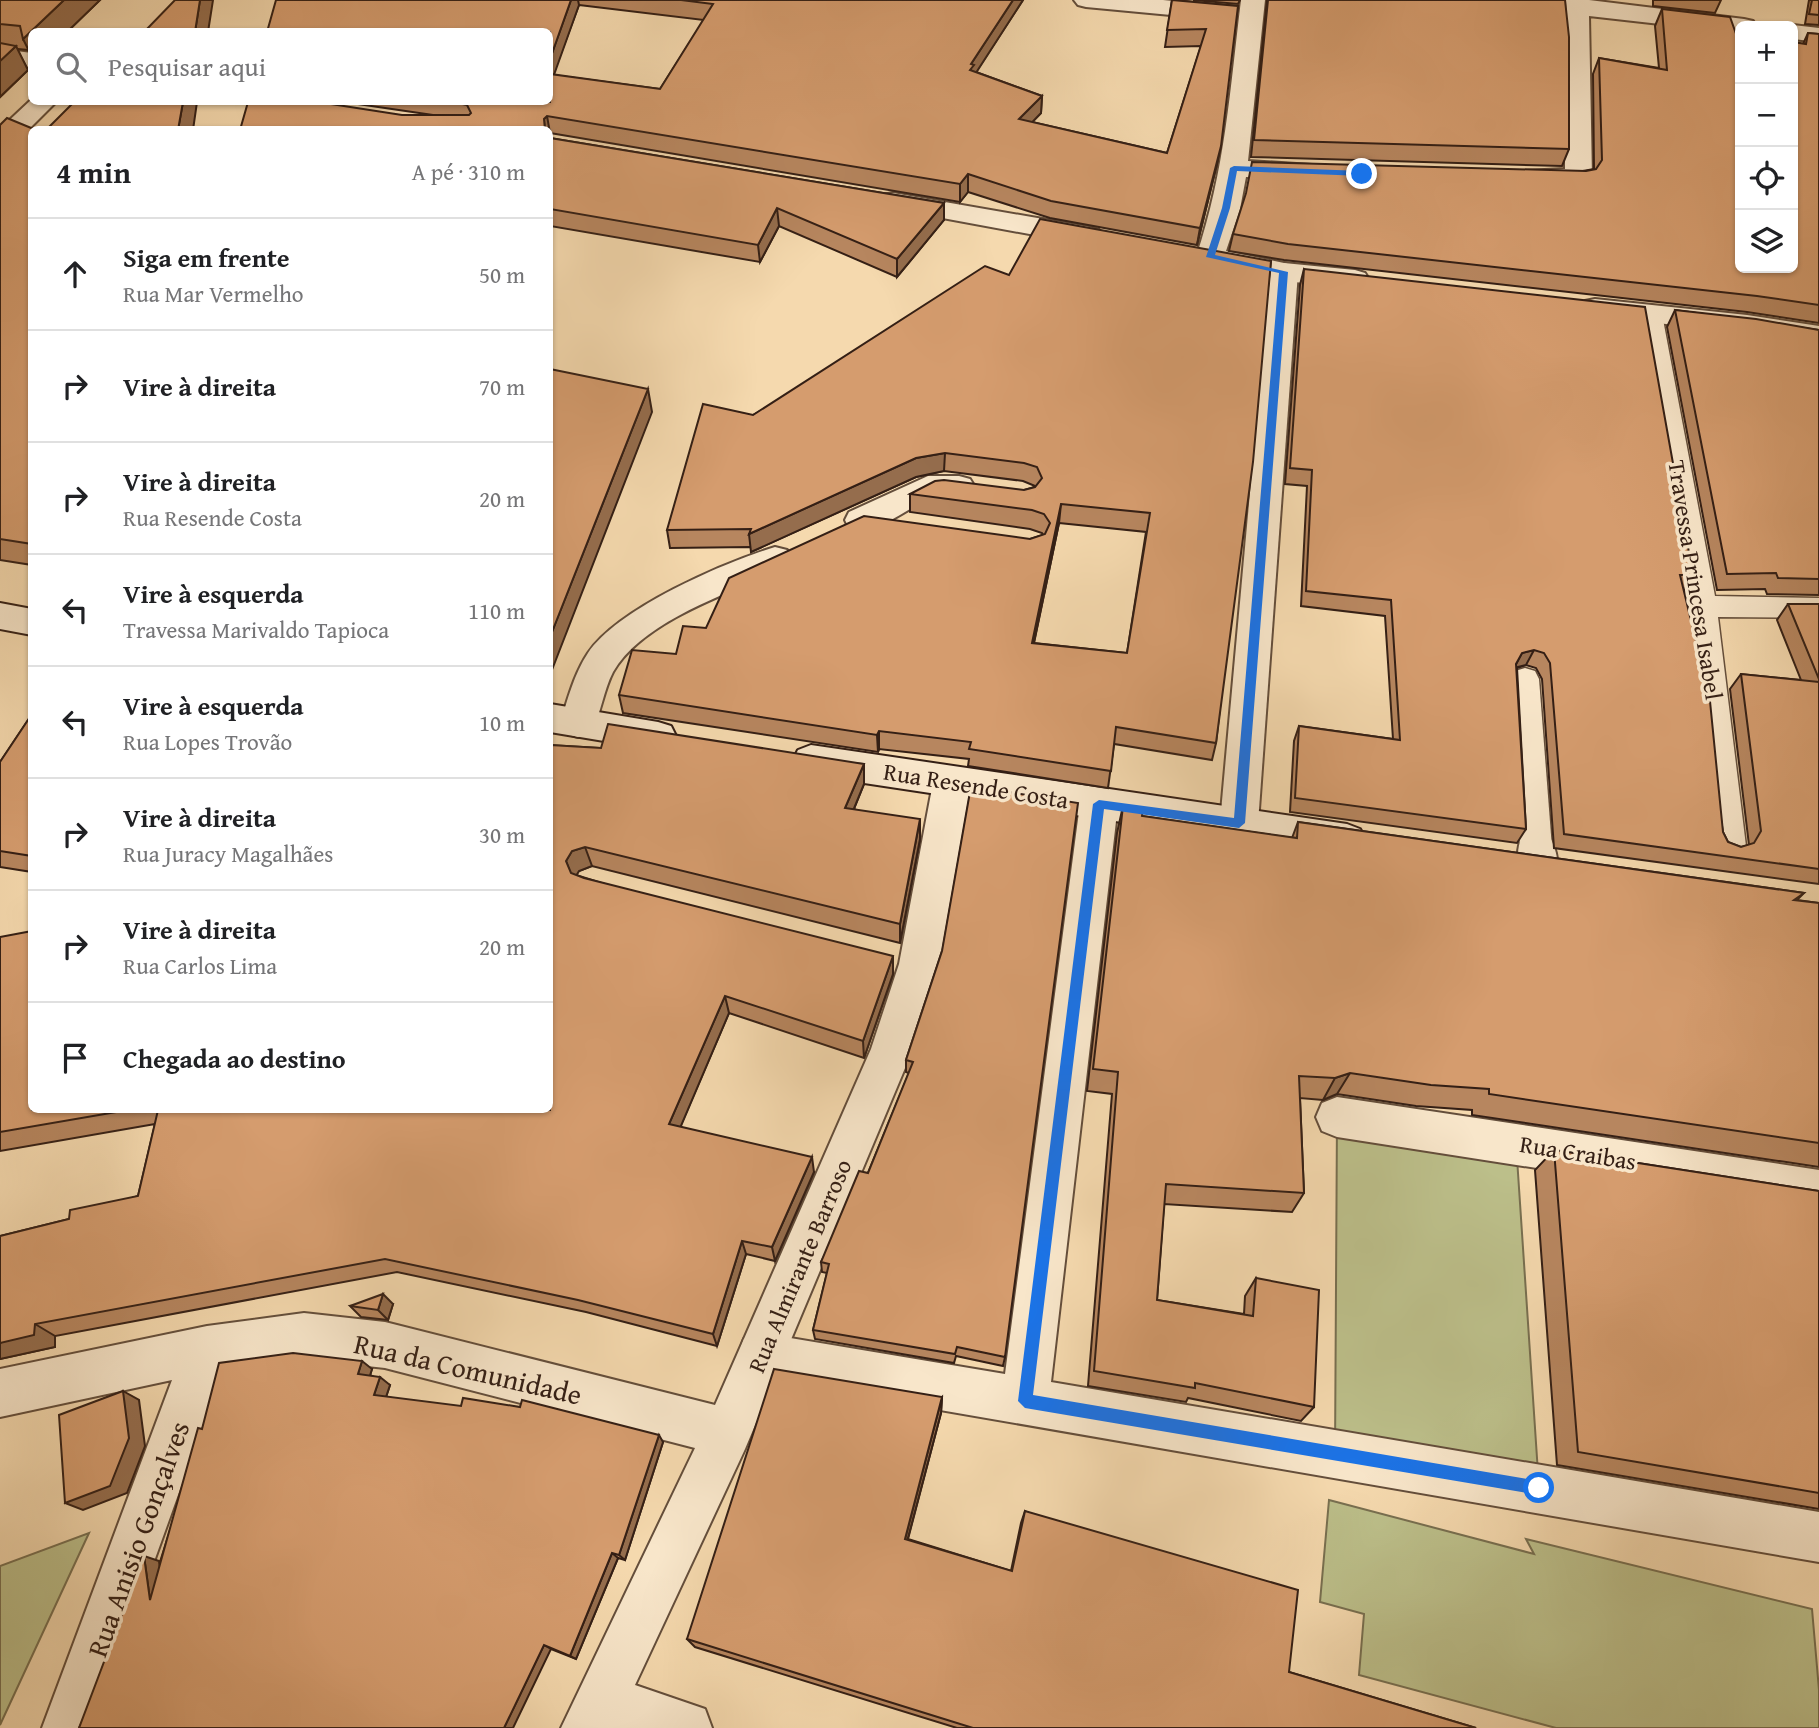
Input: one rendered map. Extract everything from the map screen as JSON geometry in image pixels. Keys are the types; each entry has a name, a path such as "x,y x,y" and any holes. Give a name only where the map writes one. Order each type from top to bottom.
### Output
{"street":[{"path":"1086,0 1252,8 1234,168 1226,208 1197,254 1283,272 1380,282"},
{"path":"1511,176 1579,177 1577,3 1735,25"},
{"path":"1798,33 1819,35"},
{"path":"0,56 28,60"},
{"path":"0,143 40,105"},
{"path":"1234,168 1324,172"},
{"path":"861,195 1118,241"},
{"path":"1239,823 1283,272"},
{"path":"1569,305 1747,324 1819,336"},
{"path":"912,527 848,526 928,487 944,485 983,490"},
{"path":"698,742 564,720 600,663 621,636 646,618 798,549"},
{"path":"0,617 28,621"},
{"name":"Rua Resende Costa","path":"778,755 952,783 1377,844"},
{"name":"Rua Almirante Barroso","path":"594,1714 728,1432 892,1049 905,961 952,783"},
{"path":"1025,1401 1099,804"},
{"path":"1499,862 1538,858 1578,872"},
{"name":"Rua Craibas","path":"1337,1116 1819,1191"},
{"name":"Rua da Comunidade","path":"0,1393 207,1349 304,1336 385,1345 728,1432"},
{"name":"Rua Anisio Gonçalves","path":"68,1728 207,1349"},
{"path":"761,1356 1819,1537"},
{"path":"594,1714 686,1728"}],"lane":[{"name":"Travessa Princesa Isabel","path":"1650,314 1703,606 1730,846"},
{"path":"1703,606 1819,608"},
{"path":"1525,679 1538,858"}],"green space":[{"path":"1337,1117 1516,1143 1539,1488 1335,1455"},
{"path":"1329,1500 1534,1554 1526,1539 1812,1609 1819,1690 1819,1728 1556,1728 1359,1675 1364,1614 1320,1602"},
{"path":"89,1533 0,1725 0,1566"}],"building":[{"path":"0,0 64,0 35,28 28,28 28,34 23,39 20,26 0,24"},
{"path":"175,0 200,0 196,28 148,28"},
{"path":"276,0 571,0 553,51 553,28 268,28"},
{"path":"681,0 1013,0 971,64 974,65 970,70 1042,96 1019,119 1167,153 1206,29 1167,30 1172,0 1238,6 1221,146 1200,228 1051,201 968,174 960,184 547,116 544,119 545,126 241,126 247,105 337,105 402,115 469,115 471,113 467,105 553,105 553,74 660,89 713,4"},
{"path":"1268,0 1565,0 1569,37 1569,149 1254,140"},
{"path":"1812,0 1819,0 1819,15 1809,14"},
{"path":"1662,9 1730,17 1735,31 1735,273 1798,273 1798,43 1806,44 1808,33 1819,34 1819,305 1288,244 1233,234 1246,193 1252,162 1586,171 1596,169 1602,160 1599,58 1667,70"},
{"path":"0,43 16,46 0,61"},
{"path":"71,105 182,105 179,126 50,126"},
{"path":"7,118 28,127 28,543 0,539 0,125"},
{"path":"553,138 944,203 897,259 777,208 758,245 553,210"},
{"path":"1040,219 1271,261 1253,462 1216,743 1116,727 1111,771 969,749 971,742 879,731 877,735 619,695 632,650 676,654 683,626 706,628 729,578 864,516 1030,539 1045,534 1050,523 1044,514 1032,510 910,494 935,481 1024,490 1035,487 1042,478 1037,467 1024,463 945,453 916,458 749,534 751,529 667,530 703,404 753,415 985,266 1009,275","holes":["1061,504 1150,513 1127,653 1032,643"]},
{"path":"1304,269 1645,307 1693,575 1680,575 1703,670 1707,671 1723,832 1728,842 1741,847 1754,843 1761,831 1741,674 1819,682 1819,869 1564,834 1550,663 1544,653 1534,650 1522,653 1516,664 1526,829 1295,798 1299,726 1400,740 1391,600 1306,591 1312,470 1290,468"},
{"path":"1675,310 1756,319 1819,330 1819,579 1778,578 1776,573 1727,574"},
{"path":"553,370 648,389 553,629"},
{"path":"1788,604 1819,604 1819,679"},
{"path":"28,720 28,855 0,851 0,762"},
{"path":"608,724 864,764 845,808 920,819 900,924 585,847 572,851 566,861 571,873 584,878 893,956 863,1041 725,996 669,1124 812,1157 772,1247 742,1241 713,1334 578,1300 385,1259 35,1324 34,1335 0,1343 0,1236 69,1219 70,1210 138,1196 157,1113 553,1113 553,745 601,748"},
{"path":"971,786 1078,803 1005,1357 957,1347 955,1354 813,1330 829,1264 821,1262 859,1171 868,1173 913,1062 906,1060 942,951"},
{"path":"1123,806 1143,809 1142,816 1297,838 1298,822 1804,893 1794,900 1819,903 1819,1143 1489,1094 1489,1089 1431,1085 1350,1073 1335,1078 1299,1076 1304,1193 1166,1184 1157,1300 1253,1316 1256,1278 1319,1290 1314,1407 1195,1383 1195,1388 1094,1371 1118,1072 1093,1069"},
{"path":"28,932 28,1113 111,1113 0,1132 0,937"},
{"path":"1554,1150 1819,1191 1819,1493 1578,1452"},
{"path":"383,1294 378,1310 350,1306"},
{"path":"293,1353 362,1361 358,1374 380,1377 374,1395 461,1406 463,1398 520,1407 522,1400 659,1435 619,1555 612,1553 570,1656 544,1645 504,1728 79,1728 144,1556 150,1600 198,1428 202,1429 219,1363"},
{"path":"774,1369 942,1397 905,1539 1012,1571 1025,1511 1298,1590 1289,1672 1476,1728 973,1728 687,1639"},
{"path":"123,1391 129,1438 110,1486 65,1503 59,1415"}],"route":[{"path":"1362,174 1234,168 1226,208 1210,257 1283,272 1239,823 1099,804 1025,1401 1539,1488"}]}
